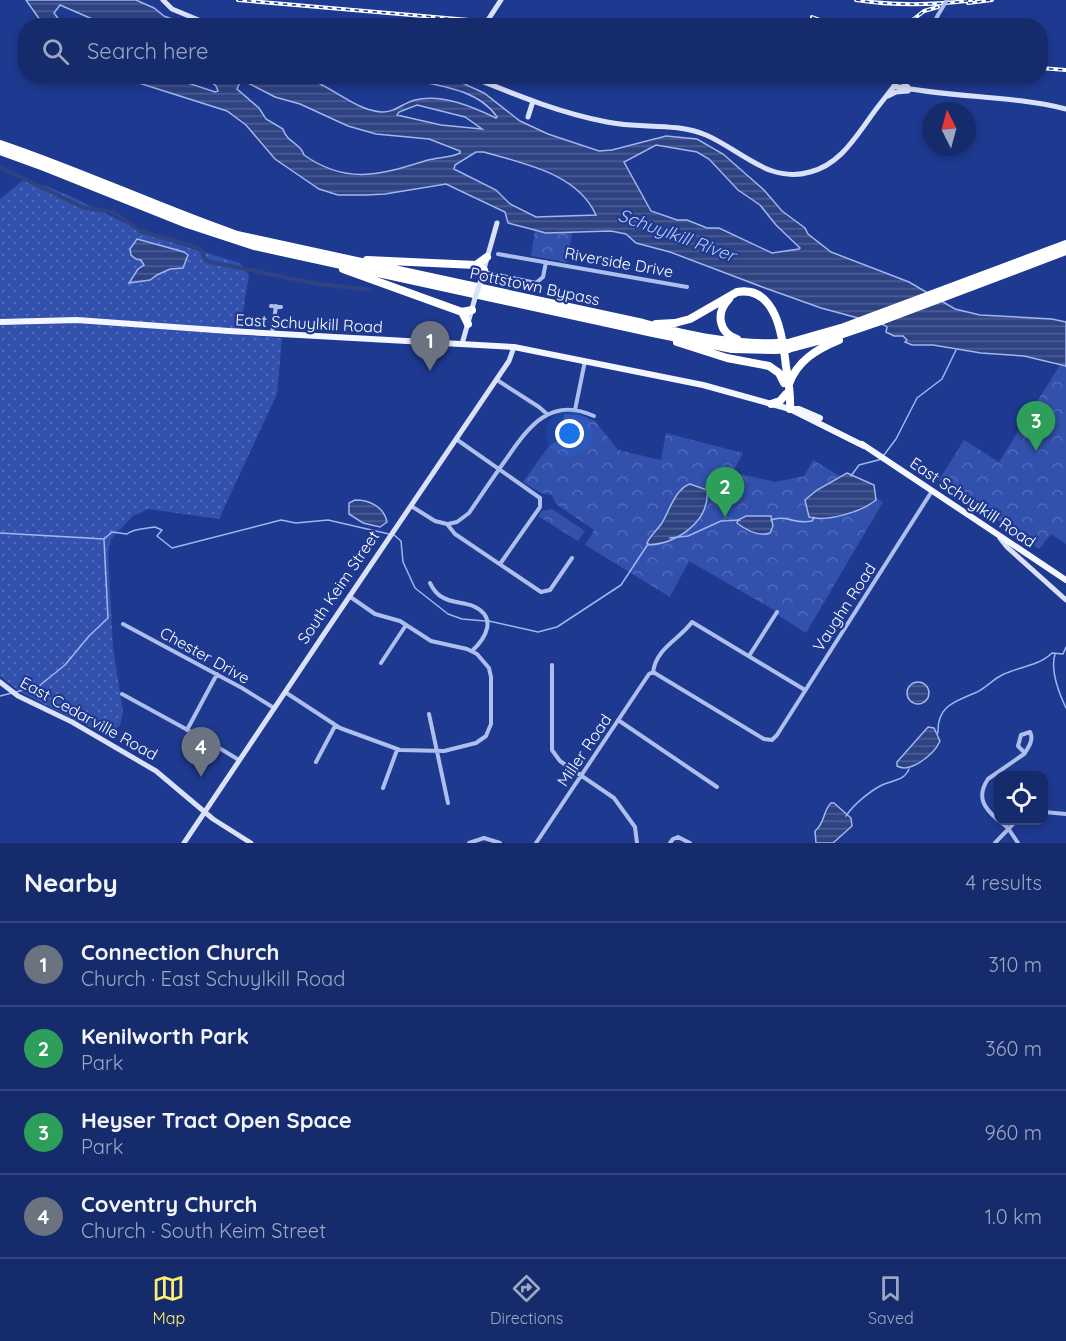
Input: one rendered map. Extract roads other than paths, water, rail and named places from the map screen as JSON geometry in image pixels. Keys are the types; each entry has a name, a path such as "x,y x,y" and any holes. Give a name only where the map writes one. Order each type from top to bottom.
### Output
{"highway":[{"name":"Pottstown Bypass","path":"0,144 195,221 237,235 643,323 695,337 776,347"},
{"name":"Pottstown Bypass","path":"0,151 207,232 254,246 652,333 732,349 788,346 854,332"},
{"name":"Pottstown Bypass","path":"788,346 1066,243"},
{"path":"288,247 366,260 476,265 483,271"},
{"path":"771,404 780,401 797,368 810,356 830,344 878,322 1064,252"},
{"path":"476,265 487,257"},
{"path":"316,260 462,312 472,310"},
{"path":"643,323 665,324 682,321 698,315 734,293 746,291 755,294 768,305 779,325 786,388"},
{"path":"776,347 739,340 728,335 720,320 721,310 726,302 735,296 746,294 757,299 768,310 778,333 790,409"},
{"path":"462,312 468,324"},
{"path":"652,333 712,354 770,366 777,371 786,388"}],"main road":[{"name":"East Schuylkill Road","path":"0,322 77,320 272,334 514,347 702,385 790,409 796,408 813,415 846,433 1066,580"}],"street":[{"path":"163,0 172,9 194,18"},
{"path":"489,18 501,0"},
{"path":"936,18 947,0"},
{"path":"489,84 533,101 610,123 675,127 688,130 708,136 766,169 793,174 818,170 835,160 847,148 894,86 1066,109"},
{"path":"905,84 918,91"},
{"path":"887,97 896,92 918,91"},
{"path":"528,117 533,101"},
{"path":"462,344 497,223"},
{"name":"Riverside Drive","path":"498,254 687,287"},
{"name":"Riverside Drive","path":"483,271 536,283 543,277 546,262"},
{"path":"272,334 276,306"},
{"name":"South Keim Street","path":"184,843 496,380 511,357 514,347"},
{"path":"575,410 585,361"},
{"path":"496,380 547,414"},
{"path":"411,505 435,521 447,524 458,522 466,516 527,429 547,414 560,411 575,410 594,416"},
{"path":"456,439 540,498 540,507 500,564"},
{"name":"Vaughn Road","path":"653,672 764,740 775,737 932,490"},
{"path":"447,524 455,534 541,592 550,590 572,558"},
{"path":"997,534 1007,547 1064,599"},
{"path":"430,583 440,597 477,608 486,620 487,630 484,639 472,651"},
{"path":"285,692 335,726 397,750 437,752 476,743 483,739 490,729 490,673 477,654 430,641 395,619 375,614 349,596"},
{"path":"777,612 749,656 805,690"},
{"name":"Miller Road","path":"536,843 649,674 653,672 654,666 668,644 683,633 692,622 749,656"},
{"name":"Chester Drive","path":"123,624 217,674 274,708"},
{"path":"381,663 406,625"},
{"path":"552,664 552,750 560,761 616,801 635,827 637,843"},
{"path":"187,730 217,674"},
{"name":"East Cedarville Road","path":"0,682 18,696 72,722 156,771 174,784 204,813 251,843"},
{"path":"122,694 239,760"},
{"path":"429,714 448,802"},
{"path":"618,720 717,786"},
{"path":"316,762 335,726"},
{"path":"999,771 1025,753 1032,737 1030,732 1021,735 1018,743 1025,753"},
{"path":"383,788 397,750"},
{"path":"994,775 988,779 982,792 983,804 994,816"},
{"path":"1048,812 1066,814"},
{"path":"1005,825 1018,843"},
{"path":"995,843 1011,825"},
{"path":"670,843 678,837 690,843"},
{"path":"469,843 484,838 500,843"}],"water":[{"path":"26,0 136,0 169,18 90,18 60,5 54,13 58,18 39,18"},
{"name":"Schuylkill River","path":"142,84 191,84 215,92 218,91 214,84 239,84 237,89 259,108 266,119 283,129 304,155 320,165 350,174 380,173 452,156 460,151 429,139 376,134 348,126 300,104 275,97 250,84 320,84 354,104 381,112 415,100 435,98 457,102 497,117 478,99 434,84 464,84 484,93 520,121 548,134 599,151 612,150 666,136 697,139 723,154 764,190 782,211 831,252 909,282 955,309 980,315 1052,319 1066,322 1066,366 1024,356 981,353 933,345 912,345 905,342 907,340 903,336 894,336 886,332 887,327 884,325 821,308 670,252 636,243 626,234 611,231 546,233 508,223 505,212 446,184 385,194 338,195 319,189 275,159 246,125 227,111","holes":["417,105 465,117 482,129 441,125 397,115","656,145 697,152 709,159 738,190 760,205 776,225 800,248 772,253 719,228 707,228 687,220 677,220 651,211 624,162","476,152 484,152 548,172 576,189 596,215 536,217 510,204 496,190 454,169 455,165"]},
{"path":"137,239 184,252 188,255 183,268 170,269 150,280 129,283 138,269 144,265 141,260 131,255 130,249"},
{"path":"847,473 874,485 876,500 844,515 825,518 809,517 805,500 817,490"},
{"path":"690,484 707,490 707,501 698,520 681,535 649,545 648,540 662,523 673,500 685,486"},
{"path":"355,500 376,505 383,512 387,522 380,527 363,523 349,514 349,503"},
{"path":"746,516 771,516 773,526 770,533 757,533 737,523"},
{"path":"918,682 926,685 929,693 926,701 918,704 910,701 907,693 910,685"},
{"path":"928,727 934,728 940,741 937,746 915,765 903,768 897,766 897,762"},
{"path":"831,803 851,818 852,826 833,843 816,843 815,831"}],"waterway":[{"path":"0,167 82,207 115,213 140,231 200,248 206,261 318,284 370,290"},
{"path":"884,455 896,439 917,398 942,379 956,350"},
{"path":"851,476 859,465 882,459"},
{"path":"771,520 782,518 806,522 812,521 814,517"},
{"path":"0,533 104,539 112,532 127,534 155,527 162,530 157,536 172,548 281,520 296,523 328,520 389,534"},
{"path":"670,538 688,536 721,521 740,520"},
{"path":"394,535 401,541 403,562 415,588 448,614 462,619 485,621"},
{"path":"16,692 39,686 65,665 89,636 108,618 104,540"},
{"path":"489,621 538,632 557,627 621,585 648,544"},
{"path":"938,733 940,717 948,706 979,691 1008,672 1035,664 1052,653 1063,654 1066,647"},
{"path":"1055,654 1054,674 1066,708"},
{"path":"0,696 12,693"},
{"path":"846,816 867,795 882,785 901,778 909,769"}],"railway":[{"path":"238,0 446,18"},
{"path":"856,0 915,4 975,0"},
{"path":"968,3 992,0"},
{"path":"915,18 924,11 938,7"},
{"path":"1048,69 1066,70"}],"place":[{"name":"Connection Church","path":"430,371"},
{"name":"Heyser Tract Open Space","path":"1036,451"},
{"name":"Kenilworth Park","path":"725,517"},
{"name":"Coventry Church","path":"201,777"}]}
